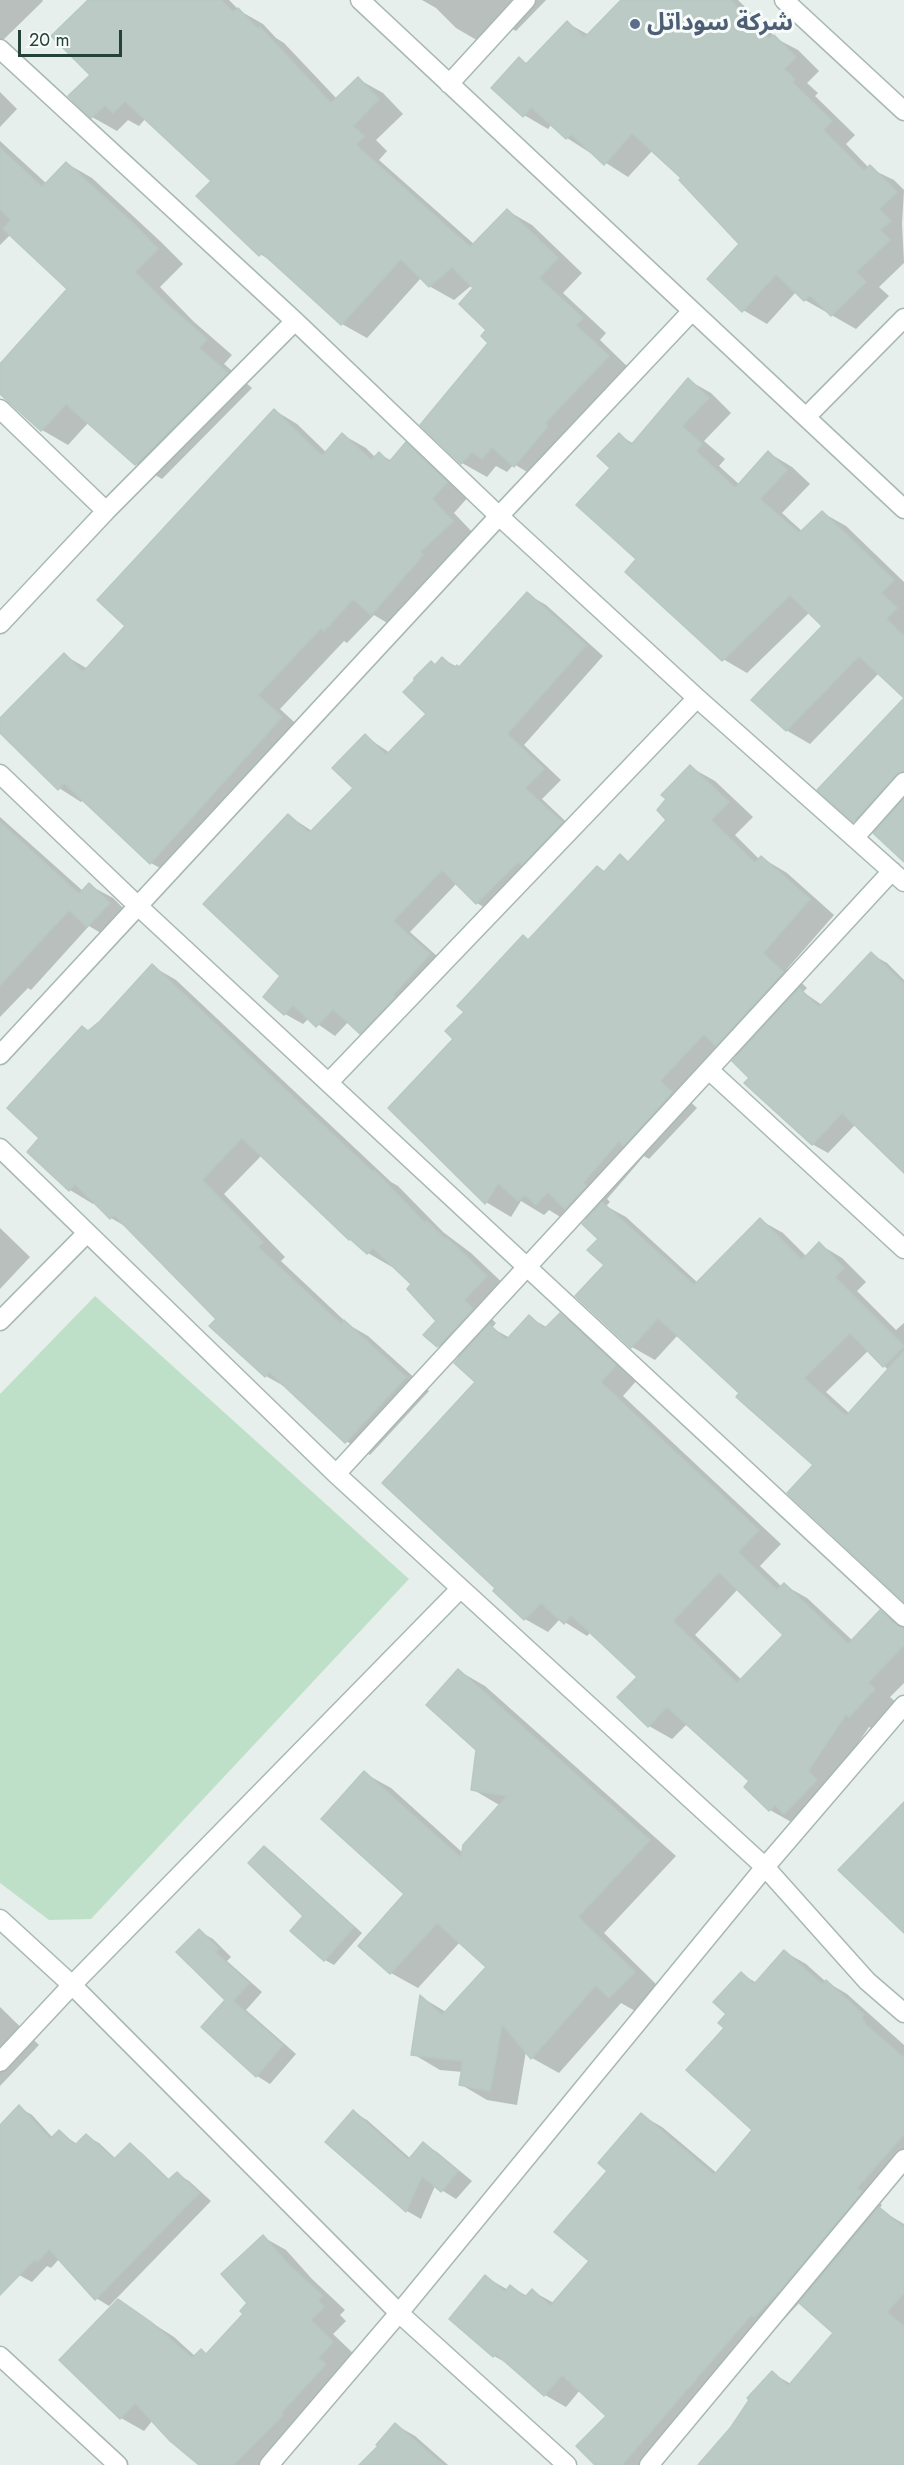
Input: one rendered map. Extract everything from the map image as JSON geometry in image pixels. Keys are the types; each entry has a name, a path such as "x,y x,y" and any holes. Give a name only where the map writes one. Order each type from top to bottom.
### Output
{"street":[{"path":"360,0 904,509"},
{"path":"449,84 526,0"},
{"path":"784,0 904,111"},
{"path":"0,49 295,321 499,516 697,698 898,876 709,1070 336,1474"},
{"path":"0,1055 499,516 693,311"},
{"path":"806,417 904,318"},
{"path":"0,624 105,512 295,321"},
{"path":"0,409 105,512"},
{"path":"329,1082 697,698"},
{"path":"0,774 527,1269 904,1617"},
{"path":"855,837 904,782"},
{"path":"709,1070 904,1249"},
{"path":"0,1148 336,1474 765,1868 867,1981 904,2013"},
{"path":"0,1321 87,1233"},
{"path":"0,2062 72,1985 460,1589"},
{"path":"269,2465 399,2313 765,1868 904,1705"},
{"path":"0,1919 72,1985 399,2313 567,2465"},
{"path":"649,2465 904,2159"},
{"path":"0,2356 118,2465"}],"green space":[{"path":"95,1296 409,1579 91,1919 49,1920 0,1883 0,1394"}],"building":[{"path":"88,0 221,0 233,12 238,8 258,29 260,27 331,103 358,77 379,99 353,126 364,136 356,145 470,247 507,209 558,258 539,278 583,318 576,325 609,356 545,423 548,426 514,467 492,447 482,459 472,452 461,464 420,425 488,343 481,336 486,330 459,304 473,288 452,267 429,287 401,259 341,325 262,253 259,256 196,196 211,181 125,101 113,113 105,105 91,118 68,96 90,75 51,36"},
{"path":"621,0 730,0 769,39 774,35 796,57 784,69 795,79 792,82 832,121 823,130 864,171 870,165 897,192 879,209 891,221 880,230 890,240 856,272 866,282 831,316 810,295 804,301 776,274 742,312 707,279 739,244 679,180 681,178 632,133 604,165 571,134 566,139 531,107 523,117 491,88 519,57 526,64 567,21 584,38"},
{"path":"0,148 42,187 66,162 135,225 158,249 135,272 207,339 199,348 228,373 135,465 66,404 41,431 0,394 0,364 67,289 3,229 11,220 0,209"},
{"path":"688,378 709,398 682,426 702,444 696,451 735,488 768,451 787,470 760,499 799,533 822,511 894,580 881,593 897,608 886,619 904,636 904,698 859,656 786,731 751,700 822,626 790,595 722,661 625,572 636,559 576,505 610,468 597,456 619,433 631,445"},
{"path":"274,409 322,456 342,433 371,460 379,452 389,462 406,442 447,482 432,499 453,521 420,552 423,555 371,615 353,599 324,631 321,628 258,695 282,717 150,864 64,783 58,790 0,733 0,718 64,653 83,672 125,626 97,600"},
{"path":"527,592 586,645 507,734 544,769 525,788 562,822 522,865 518,862 476,904 442,870 393,921 430,954 393,995 395,997 360,1034 333,1009 316,1027 293,1005 284,1015 263,997 280,976 203,904 288,814 309,833 353,788 332,768 365,734 386,755 426,714 403,692 414,681 414,678 431,661 435,665 442,657 454,668 457,665 459,667"},
{"path":"904,698 904,771 896,775 853,822 817,790"},
{"path":"690,765 729,802 711,820 755,863 761,856 810,899 763,953 783,972 716,1046 704,1034 660,1081 672,1092 624,1146 619,1141 583,1183 586,1186 565,1209 548,1192 536,1205 525,1195 518,1201 498,1183 485,1204 388,1108 453,1039 445,1031 464,1012 457,1006 523,935 528,940 597,866 604,872 620,854 628,862 666,820 657,810 666,799 661,795"},
{"path":"904,799 904,862 873,833"},
{"path":"0,822 79,894 89,883 110,903 87,927 69,910 0,985"},
{"path":"871,952 904,984 904,1173 842,1113 812,1145 744,1083 749,1078 732,1061 799,988 819,1007"},
{"path":"152,964 373,1172 374,1170 425,1223 427,1221 446,1240 447,1238 487,1276 464,1300 473,1309 437,1347 423,1335 436,1321 407,1289 411,1284 373,1248 367,1254 349,1240 242,1138 202,1180 263,1242 258,1247 341,1324 344,1320 406,1377 345,1443 269,1372 265,1377 209,1326 216,1319 114,1215 110,1219 75,1184 69,1191 27,1152 39,1138 7,1108 82,1026 88,1031 100,1021"},
{"path":"602,1202 694,1285 760,1218 802,1260 819,1242 844,1268 835,1277 904,1346 883,1367 850,1333 804,1378 846,1416 904,1351 904,1602 787,1493 813,1465 736,1397 739,1393 658,1318 631,1348 575,1296 604,1265 587,1250 598,1239 582,1224"},
{"path":"560,1313 616,1365 601,1382 759,1530 738,1552 777,1590 784,1583 848,1644 880,1610 896,1625 904,1628 904,1645 868,1683 875,1689 849,1717 846,1714 808,1771 817,1780 784,1814 775,1805 769,1811 744,1787 749,1781 667,1707 648,1727 617,1697 637,1677 571,1615 564,1624 541,1603 524,1620 493,1591 495,1588 382,1483 475,1382 454,1363 489,1324 506,1340 529,1315 544,1329","holes":["719,1572 783,1635 737,1683 673,1621"]},
{"path":"458,1669 650,1840 578,1917 635,1972 609,1998 596,1985 531,2059 502,2024 490,2091 459,2085 463,2061 411,2055 420,1995 442,2015 486,1967 437,1923 390,1974 358,1946 404,1894 321,1819 364,1771 461,1858 463,1845 507,1796 471,1790 476,1750 426,1705"},
{"path":"904,1802 904,1933 838,1870"},
{"path":"264,1846 354,1927 324,1961 290,1931 303,1916 248,1863"},
{"path":"199,1929 219,1949 215,1952 249,1983 233,2001 283,2045 256,2077 201,2027 225,2000 176,1952"},
{"path":"784,1950 822,1984 826,1980 864,2015 861,2018 864,2023 904,2058 904,2134 857,2188 862,2192 782,2288 754,2317 751,2315 622,2465 595,2465 576,2446 606,2416 562,2375 544,2396 496,2354 493,2357 449,2319 485,2275 505,2292 510,2285 525,2297 532,2289 550,2306 589,2261 554,2232 607,2171 598,2163 641,2113 714,2175 752,2130 686,2070 724,2028 718,2023 726,2014 713,2002 741,1972 754,1984"},
{"path":"19,2105 50,2139 59,2130 75,2145 86,2134 114,2159 130,2143 168,2180 177,2172 199,2193 95,2300 49,2249 37,2262 35,2259 0,2295 0,2125"},
{"path":"353,2110 408,2160 423,2142 458,2171 441,2192 422,2176 406,2212 325,2142"},
{"path":"879,2207 904,2228 904,2293 887,2312 904,2326 904,2465 698,2465 731,2427 749,2400 747,2398 772,2371 788,2386 833,2333 799,2303"},
{"path":"263,2235 288,2264 323,2296 318,2301 324,2307 311,2320 333,2342 318,2358 326,2364 281,2413 283,2415 233,2465 199,2465 170,2441 135,2403 120,2419 59,2360 118,2299 151,2322 192,2358 201,2349 206,2354 243,2314 240,2311 247,2303 221,2274"},
{"path":"395,2423 443,2465 359,2465 378,2446 376,2445"}],"place":[{"name":"شركة سوداتل","path":"635,24"}]}
